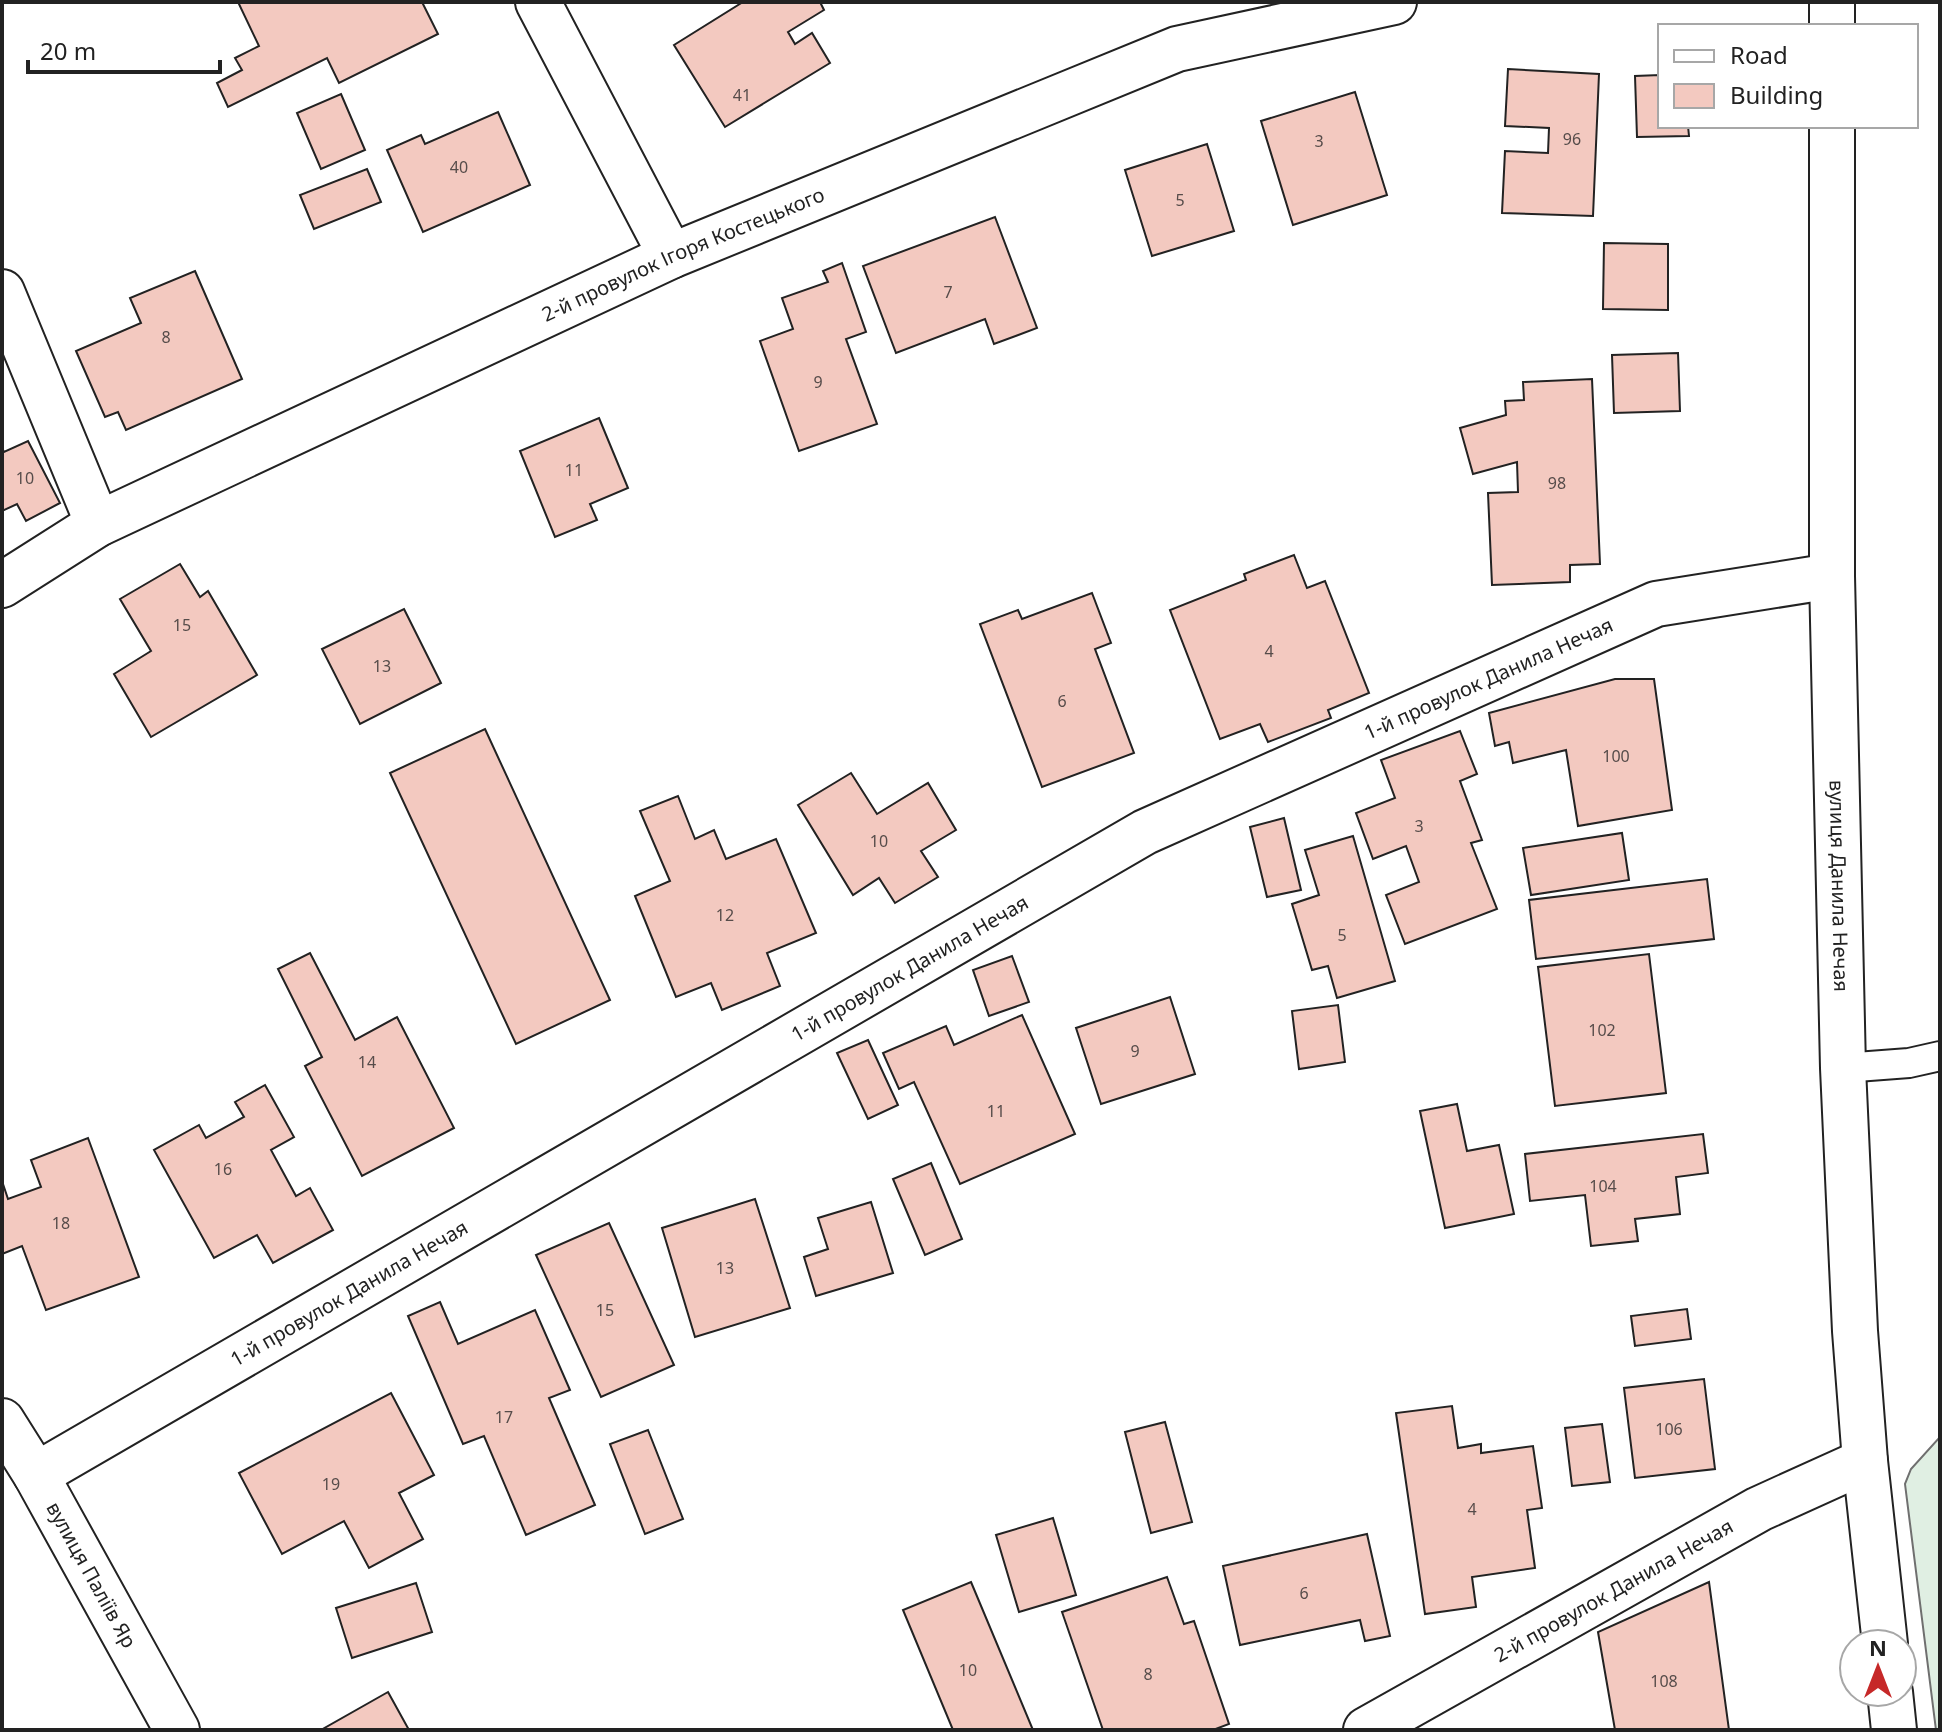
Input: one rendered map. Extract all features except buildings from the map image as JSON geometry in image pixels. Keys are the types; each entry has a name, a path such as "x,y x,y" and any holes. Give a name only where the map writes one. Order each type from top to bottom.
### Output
{"street":[{"path":"538,2 671,256"},
{"name":"2-й провулок Ігоря Костецького","path":"2,585 98,524 671,256 1177,49 1394,2"},
{"path":"1832,2 1832,24"},
{"name":"вулиця Данила Нечая","path":"1832,128 1832,576 1843,1068 1865,1461 1883,1628"},
{"path":"2,292 98,524"},
{"name":"1-й провулок Данила Нечая","path":"36,1475 1145,832 1656,604 1832,576"},
{"name":"вулиця Паліїв Яр","path":"2,1421 36,1475 177,1730"},
{"name":"2-й провулок Данила Нечая","path":"1366,1730 1759,1509 1865,1461"},
{"path":"1892,1708 1894,1730"}],"lane":[{"path":"1843,1068 1909,1063 1940,1056"}],"green space":[{"path":"1939,1438 1940,1730 1936,1730 1905,1484 1911,1469"}]}
